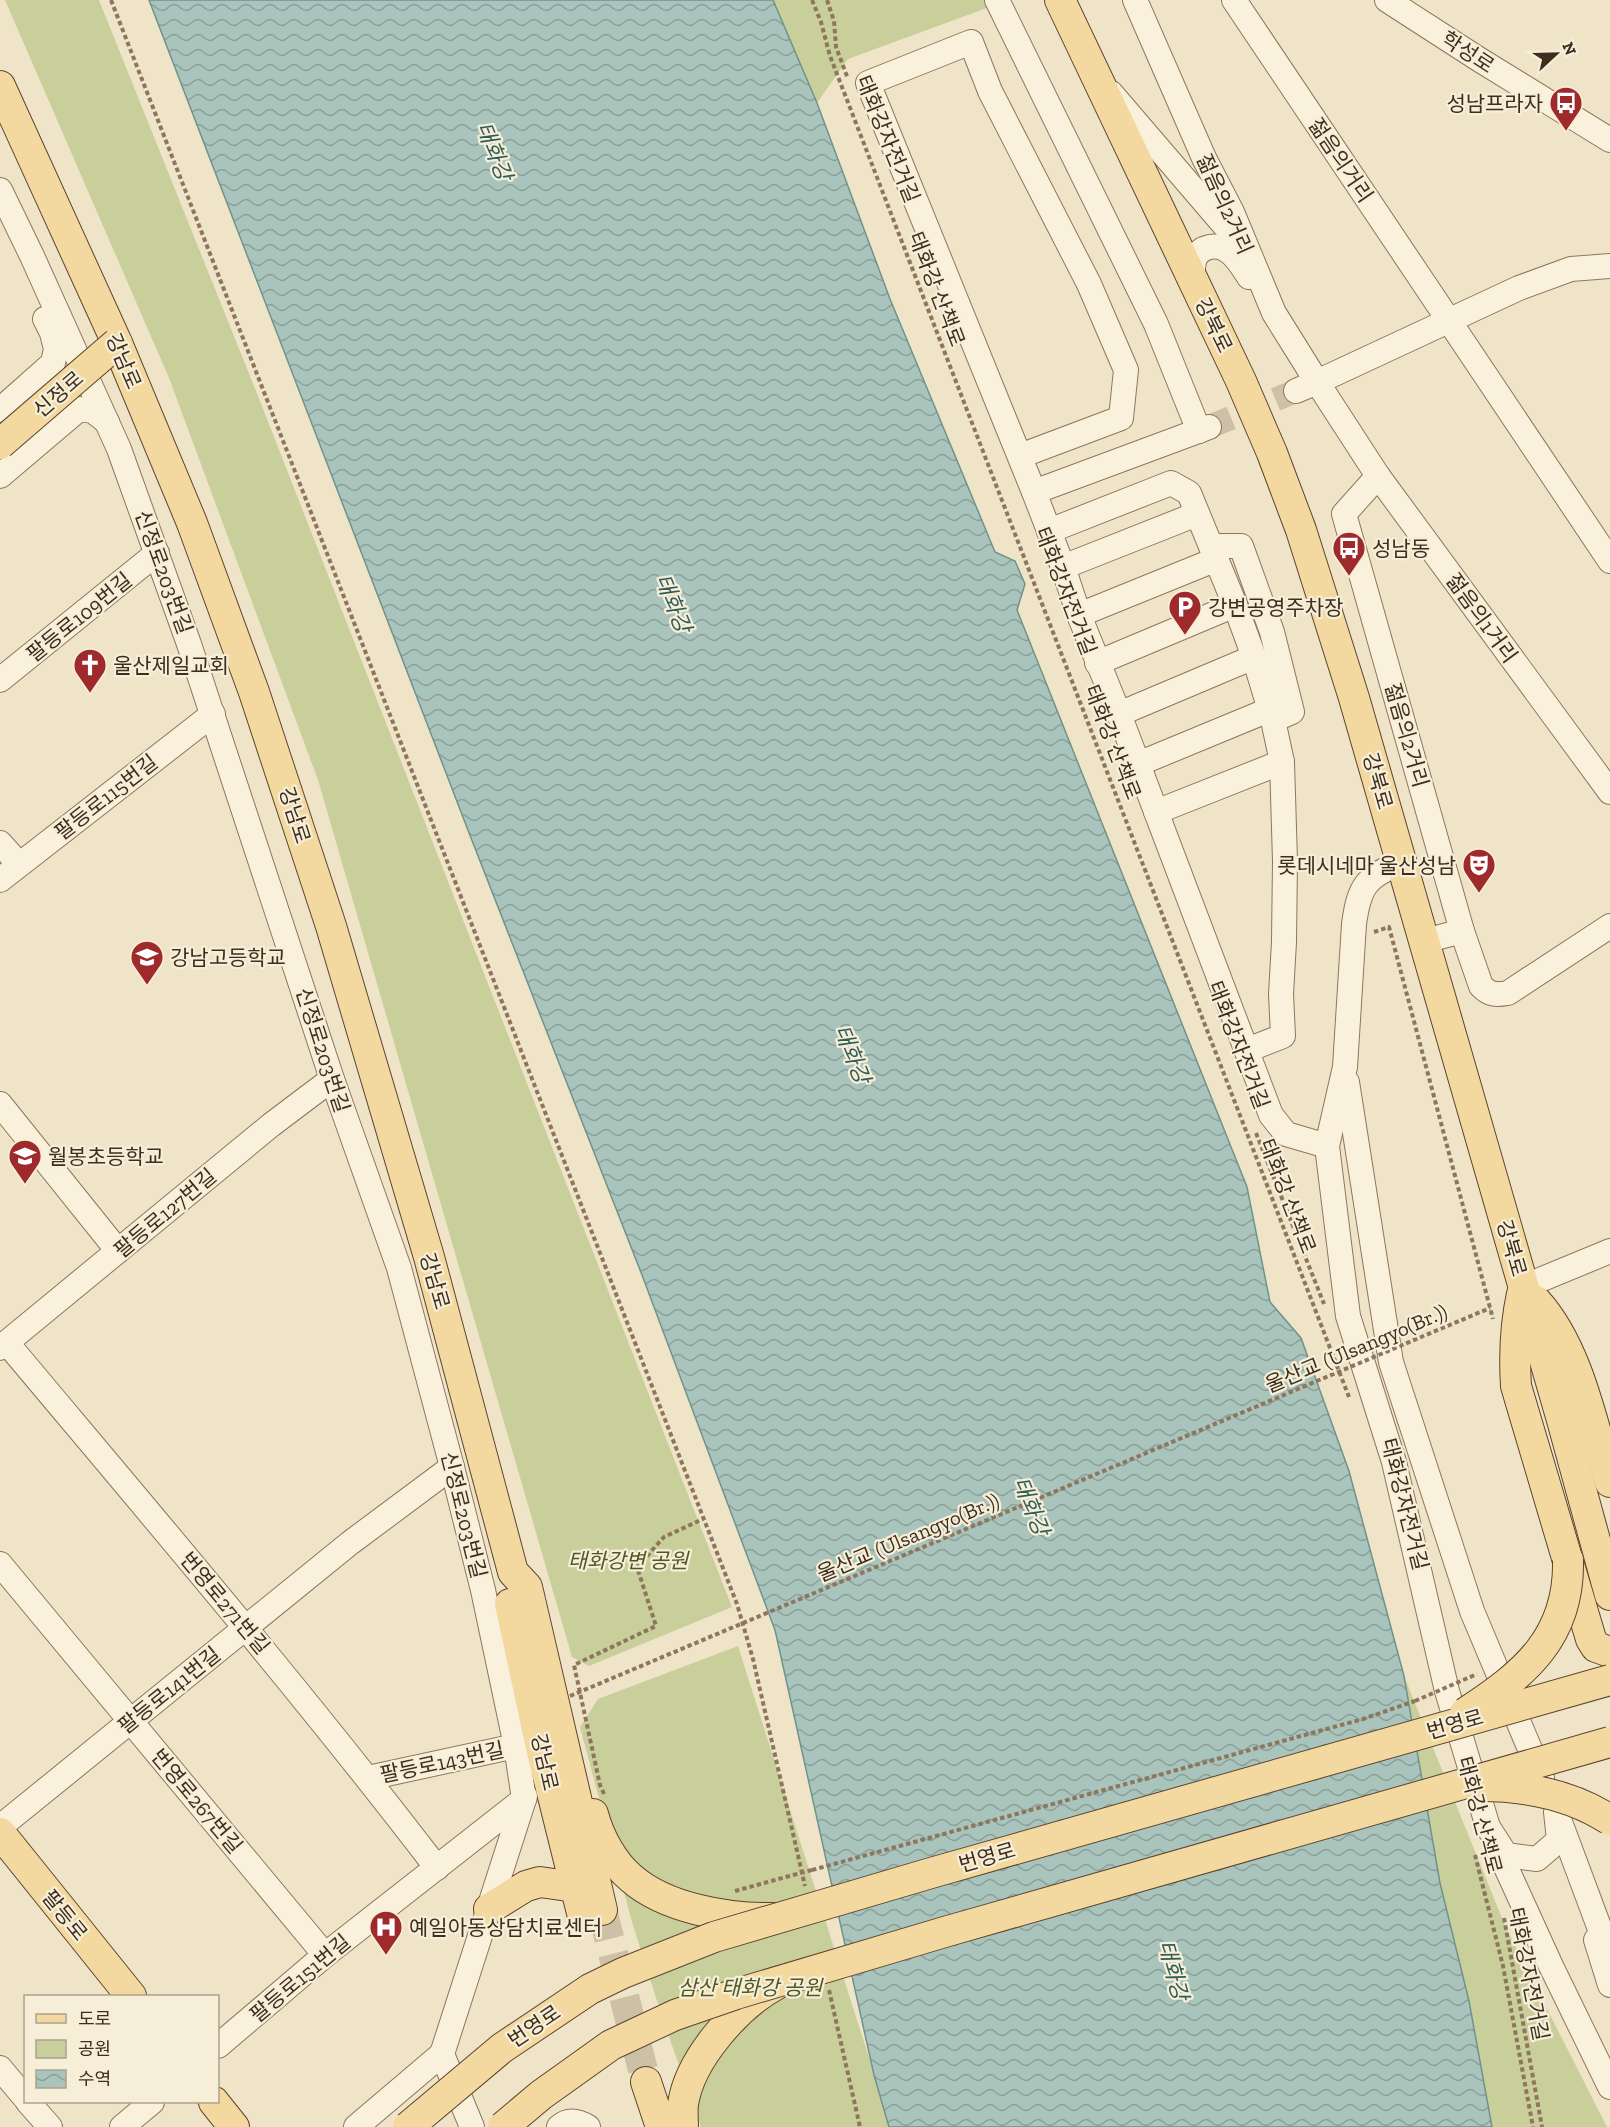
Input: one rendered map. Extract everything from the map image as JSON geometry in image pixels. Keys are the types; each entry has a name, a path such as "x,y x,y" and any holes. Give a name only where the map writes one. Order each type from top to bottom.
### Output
{"main road":[{"name":"강북로","path":"1060,0 1263,432 1301,530 1354,698 1425,941 1610,1594"},
{"name":"강남로","path":"0,86 117,343 192,523 254,692 294,811 429,1257 513,1572 527,1587 561,1707 592,1913 575,1887 529,1749 507,1591 513,1572"},
{"name":"신정로","path":"0,444 117,343"},
{"path":"1523,1287 1546,1311 1563,1341 1576,1371 1610,1482"},
{"path":"1523,1287 1516,1323 1514,1355 1516,1386 1591,1640 1596,1647 1610,1652"},
{"path":"1437,1729 1467,1712 1504,1685 1529,1664 1542,1649 1554,1633 1561,1615 1567,1594 1568,1560"},
{"name":"번영로","path":"408,2127 502,2048 590,1989 714,1937 1610,1680"},
{"path":"561,1707 577,1742 596,1824 612,1856 630,1877 650,1892 674,1902 748,1919 776,1918"},
{"path":"503,2127 541,2095 611,2045 675,2015 790,1977 1610,1742"},
{"path":"1454,1786 1506,1787 1548,1794 1593,1809 1610,1820"},
{"name":"팔등로","path":"0,1833 130,1995"},
{"path":"489,1909 526,1886 540,1882 575,1887"},
{"path":"683,2127 683,2104 691,2077 706,2051 746,2004 790,1977"},
{"path":"639,2127 636,2084 661,2127"},
{"path":"215,2103 234,2127"}],"street":[{"path":"997,0 1156,324 1204,429 1034,492"},
{"name":"젊음의2거리","path":"1136,0 1204,158 1232,212 1307,386"},
{"name":"젊음의거리","path":"1233,0 1610,561"},
{"name":"학성로","path":"1387,0 1610,140"},
{"path":"1020,456 1121,418 1126,370 1089,284 990,91 971,42 868,83 1020,456 1271,1115 1286,1134 1327,1146"},
{"path":"1095,75 1248,253"},
{"name":"신정로203번길","path":"0,190 119,449 213,714 332,1079 399,1268 483,1590 529,1749"},
{"path":"0,228 52,333 56,349 53,363 0,410"},
{"path":"1193,282 1195,259 1201,251 1208,247 1218,246 1228,250 1237,260 1274,313"},
{"path":"1307,386 1519,288 1571,269 1610,266"},
{"name":"젊음의1거리","path":"1307,386 1378,476 1610,792"},
{"path":"0,476 79,410 93,411 107,422"},
{"name":"젊음의2거리","path":"1378,476 1344,514 1462,931 1481,987 1487,993 1497,995 1508,993 1610,926"},
{"path":"1049,531 1171,483 1189,493 1236,605 1272,714 1282,762 1285,861 1281,994 1283,1035 1246,1050"},
{"path":"1063,567 1197,514"},
{"path":"1079,615 1214,552 1241,546 1272,632 1292,712 1272,714 1138,764"},
{"name":"팔등로109번길","path":"0,680 157,553"},
{"path":"1097,663 1236,605"},
{"path":"1119,714 1254,657"},
{"name":"팔등로115번길","path":"0,880 213,714"},
{"path":"1156,812 1282,762"},
{"path":"0,843 19,864"},
{"path":"1401,862 1380,870 1365,884 1357,903 1345,1067 1327,1146 1348,1316 1394,1462 1480,1836 1551,1966 1610,2087"},
{"path":"1425,941 1462,931"},
{"path":"1345,1067 1391,1362 1472,1611 1556,1812 1610,1956"},
{"name":"팔등로127번길","path":"3,1346 271,1125 332,1079"},
{"path":"0,1104 118,1251"},
{"path":"1523,1287 1610,1251"},
{"name":"번영로271번길","path":"3,1346 246,1627 368,1778 437,1868"},
{"name":"팔등로141번길","path":"0,1827 350,1543 452,1467"},
{"name":"번영로267번길","path":"0,1564 325,1955"},
{"path":"356,2127 442,2054 524,1799 529,1749 561,1707"},
{"name":"팔등로143번길","path":"368,1778 529,1749"},
{"name":"팔등로151번길","path":"219,2045 325,1955 524,1799"},
{"path":"1480,1836 1506,1855 1538,1859 1559,1840 1556,1812"},
{"path":"1556,1812 1610,1985"},
{"path":"442,2054 472,2127"},
{"path":"0,2068 24,2096"},
{"path":"30,2103 50,2127"},
{"path":"122,2127 151,2103"},
{"path":"559,2127 565,2122 576,2121 588,2127"}],"path":[{"path":"111,0 736,1604 753,1659 807,1892"},
{"name":"태화강 산책로","path":"812,0 821,22 830,56 1350,1400"},
{"name":"태화강자전거길","path":"827,0 834,21 836,47 849,81"},
{"name":"울산교 (Ulsangyo(Br.))","path":"561,1707 1490,1308 1389,927"},
{"name":"태화강자전거길","path":"1253,1124 1326,1310"},
{"path":"1347,1363 1351,1372"},
{"path":"605,1796 600,1785 574,1665 656,1626 637,1567 664,1537 703,1519"},
{"path":"730,1892 1364,1719 1415,1701 1485,1671"},
{"path":"1432,1683 1436,1694"},
{"name":"태화강 산책로","path":"1480,1836 1533,2127"},
{"name":"태화강자전거길","path":"1501,1907 1542,2127"},
{"path":"828,1983 860,2127"}],"green space":[{"name":"태화강변 공원","path":"5,0 99,0 258,396 732,1607 589,1666 572,1657 318,780 169,378"},
{"path":"773,0 993,0 995,5 848,59 817,103"},
{"name":"삼산 태화강 공원","path":"738,1646 891,2127 701,2127 664,2023 632,1922 580,1727 598,1699"},
{"path":"1404,1676 1506,1928 1607,2127 1492,2127 1469,2001 1440,1883"}],"water":[{"name":"태화강","path":"149,0 773,0 817,103 890,299 995,552 1015,561 1025,584 1017,610 1247,1187 1270,1302 1301,1338 1349,1471 1404,1676 1440,1883 1469,2001 1492,2127 889,2127 874,2075 775,1630 642,1275 471,838"}],"tunnel":[{"path":"1209,427 1296,391"},
{"path":"602,1910 646,2082"}],"place":[{"name":"성남프라자","path":"1566,132"},
{"name":"성남동","path":"1349,577"},
{"name":"강변공영주차장","path":"1185,636"},
{"name":"울산제일교회","path":"90,694"},
{"name":"롯데시네마 울산성남","path":"1479,894"},
{"name":"강남고등학교","path":"147,986"},
{"name":"월봉초등학교","path":"25,1185"},
{"name":"예일아동상담치료센터","path":"386,1956"}]}
